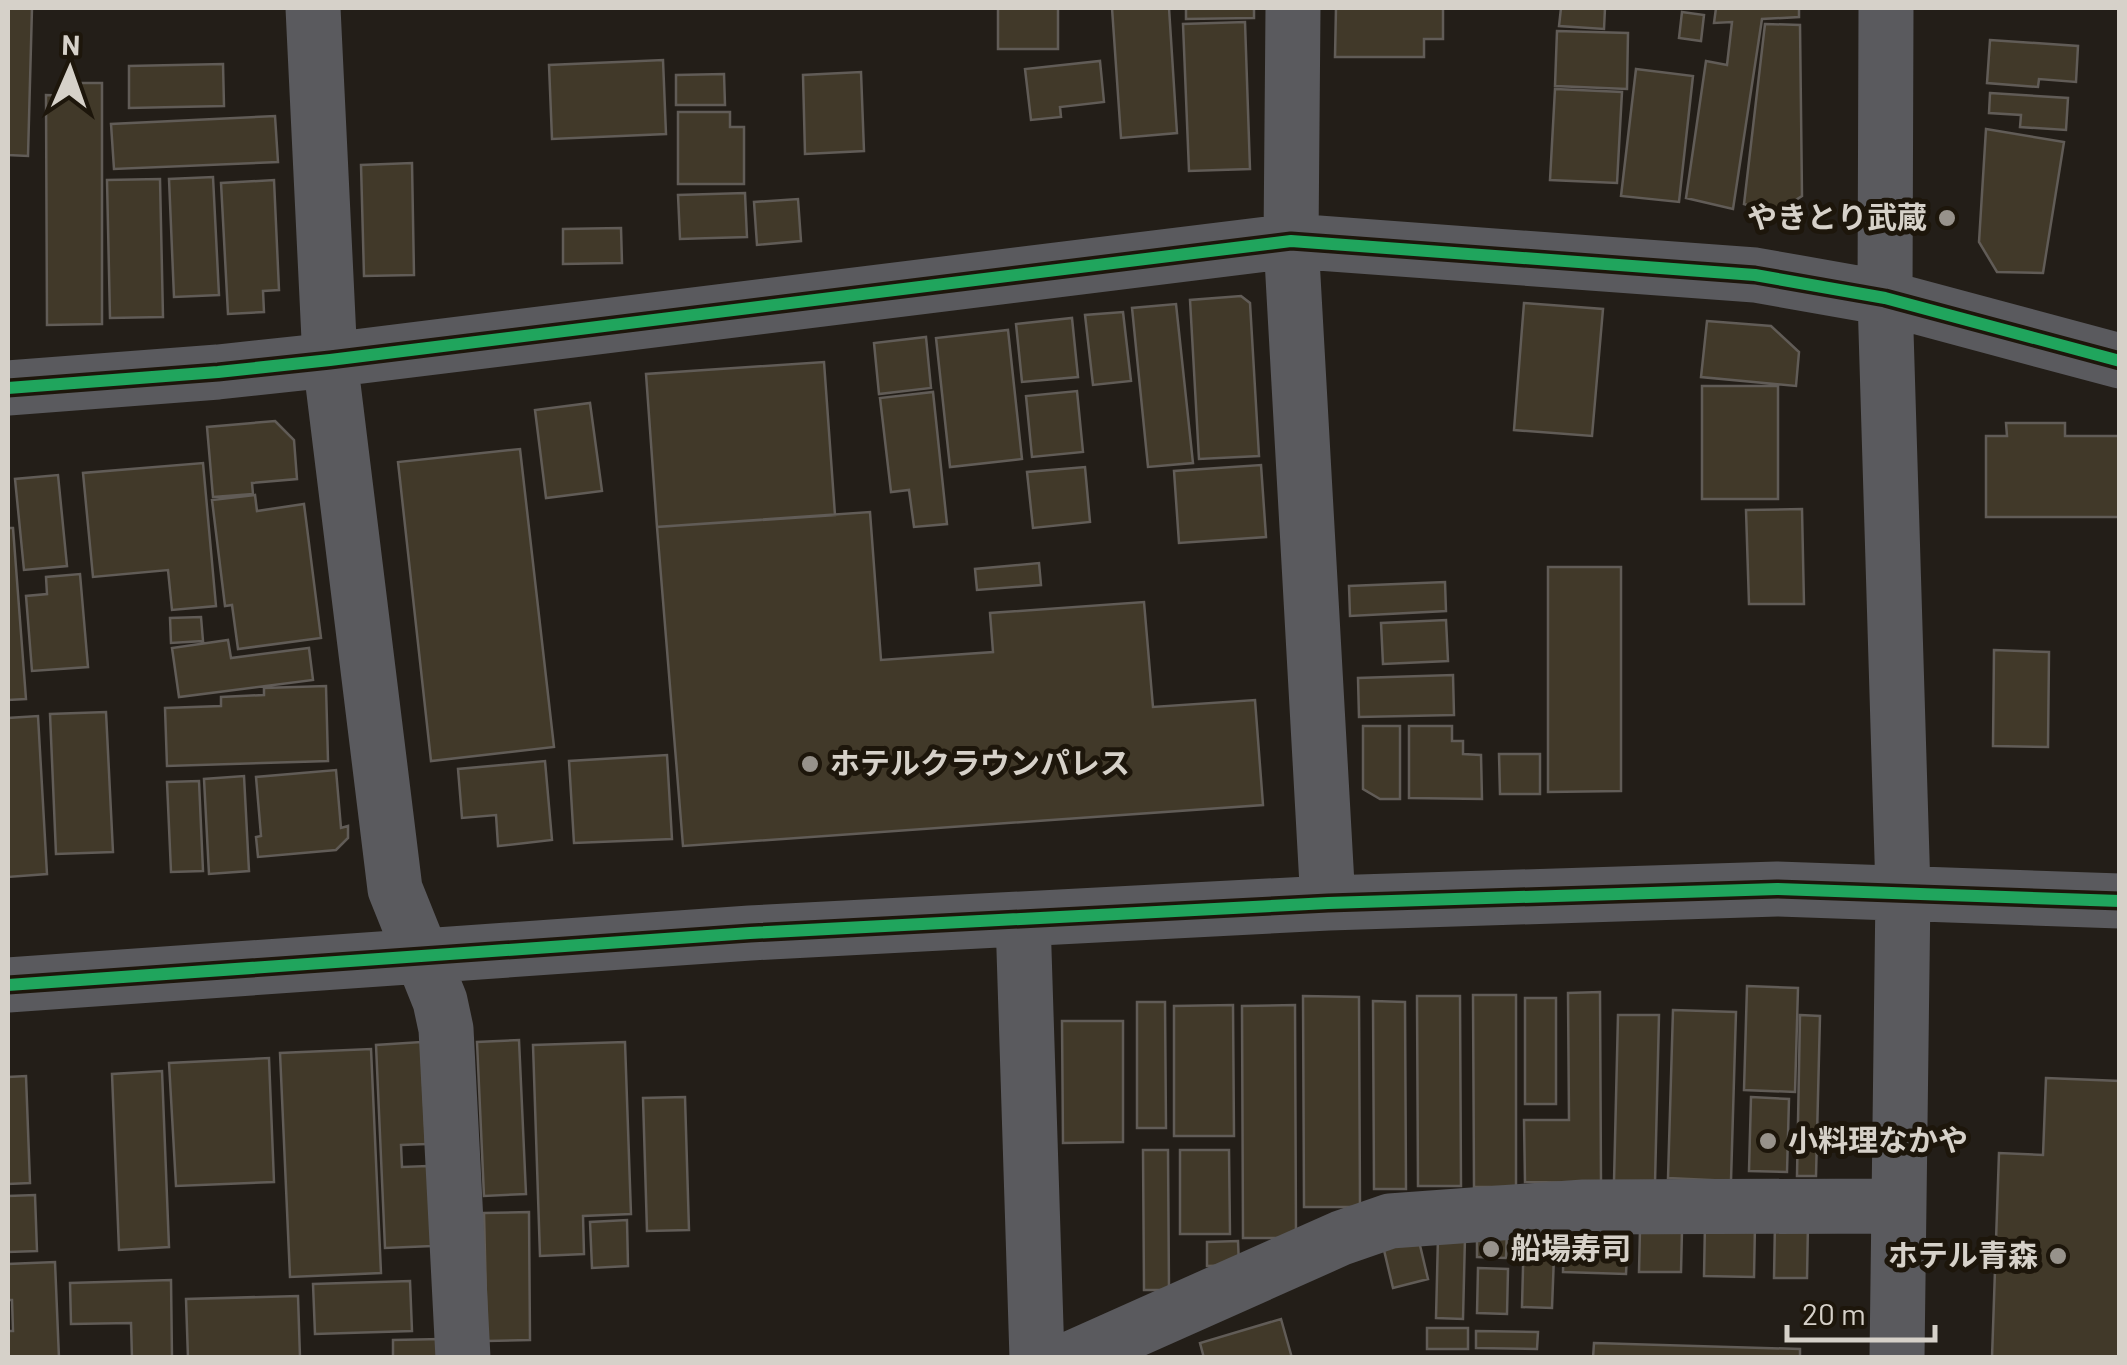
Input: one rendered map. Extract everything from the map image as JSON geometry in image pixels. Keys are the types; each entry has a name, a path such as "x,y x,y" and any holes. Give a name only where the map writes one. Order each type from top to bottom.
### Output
{"street":[{"path":"313,8 330,360 396,889 440,1001 446,1029 463,1358"},
{"path":"1293,8 1291,241 1328,903"},
{"path":"1886,8 1885,298 1903,891 1897,1358"},
{"path":"8,388 330,360 1291,241 1755,274 1885,298 2120,360"},
{"path":"8,984 750,933 1328,903 1777,888 2120,901"},
{"path":"1023,919 1037,1358"},
{"path":"1072,1358 1341,1238 1390,1221 1584,1207 1897,1206"}],"building":[{"path":"8,8 32,8 28,156 8,155"},
{"path":"998,8 1058,8 1058,49 998,49"},
{"path":"1112,8 1169,8 1177,133 1121,138"},
{"path":"1186,8 1254,8 1254,18 1186,19"},
{"path":"1336,8 1443,8 1443,39 1424,39 1424,57 1335,57"},
{"path":"1561,8 1605,8 1604,29 1559,26"},
{"path":"1716,8 1799,8 1799,17 1762,19 1733,209 1686,198 1706,61 1727,65 1732,22 1714,23"},
{"path":"1682,12 1704,15 1701,41 1679,38"},
{"path":"1245,22 1250,169 1189,171 1183,24"},
{"path":"1765,24 1800,25 1802,196 1775,213 1744,204"},
{"path":"1557,31 1628,33 1627,89 1555,86"},
{"path":"1990,40 2078,46 2076,82 2039,79 2038,87 1987,83"},
{"path":"663,60 666,134 552,139 549,65"},
{"path":"1100,61 1104,102 1060,107 1061,117 1031,120 1025,69"},
{"path":"223,64 224,106 129,108 129,66"},
{"path":"1636,69 1693,76 1679,202 1621,196"},
{"path":"861,72 864,151 805,154 803,75"},
{"path":"724,74 725,105 676,105 676,75"},
{"path":"77,83 102,83 102,324 47,325 46,95 77,96"},
{"path":"1555,89 1622,92 1617,183 1550,180"},
{"path":"1990,93 2068,98 2066,130 2020,127 2021,115 1989,113"},
{"path":"678,112 730,112 730,127 744,127 744,184 678,184"},
{"path":"275,116 278,162 114,169 111,124"},
{"path":"1986,129 2064,142 2043,273 1997,272 1979,242"},
{"path":"412,163 414,275 364,276 361,165"},
{"path":"213,177 219,295 174,297 169,179"},
{"path":"160,179 163,317 110,318 107,180"},
{"path":"274,180 279,290 263,291 264,312 228,314 221,183"},
{"path":"745,193 747,237 680,239 678,195"},
{"path":"798,199 801,241 757,245 754,202"},
{"path":"621,228 622,263 563,264 563,229"},
{"path":"1241,296 1250,303 1259,456 1199,459 1190,300"},
{"path":"1524,303 1603,309 1592,436 1514,430"},
{"path":"1176,304 1193,463 1148,467 1132,308"},
{"path":"1123,312 1131,381 1093,385 1085,315"},
{"path":"1072,318 1078,377 1022,382 1016,324"},
{"path":"1707,321 1771,326 1799,352 1796,386 1701,377"},
{"path":"1008,330 1022,459 950,467 936,338"},
{"path":"926,337 931,388 879,394 874,343"},
{"path":"824,362 835,515 657,527 646,374"},
{"path":"1702,386 1778,386 1778,499 1702,499"},
{"path":"1077,391 1083,452 1032,457 1026,396"},
{"path":"933,392 947,524 914,527 909,490 891,492 880,398"},
{"path":"590,403 602,491 546,498 535,410"},
{"path":"275,421 294,440 297,479 252,483 253,494 213,497 207,427"},
{"path":"2006,423 2065,423 2065,436 2120,436 2120,517 1986,517 1986,436 2007,436"},
{"path":"520,449 554,747 431,761 398,462"},
{"path":"203,463 216,606 172,610 168,570 93,577 83,473"},
{"path":"1261,465 1266,537 1179,543 1174,471"},
{"path":"1085,467 1090,522 1033,528 1027,472"},
{"path":"58,475 67,566 24,570 15,479"},
{"path":"255,495 257,511 304,504 321,638 238,649 232,605 225,606 212,500"},
{"path":"1802,509 1804,604 1749,604 1746,510"},
{"path":"870,512 881,660 993,652 990,613 1144,602 1153,707 1255,700 1263,805 683,846 657,527"},
{"path":"8,528 13,528 26,699 8,700"},
{"path":"1039,563 1041,585 977,590 975,569"},
{"path":"1548,567 1621,567 1621,791 1548,792"},
{"path":"80,574 88,667 32,671 26,596 47,594 46,577"},
{"path":"1445,582 1446,611 1350,616 1349,586"},
{"path":"201,617 203,641 171,643 170,618"},
{"path":"1446,620 1448,661 1383,664 1381,623"},
{"path":"228,640 231,658 309,648 313,680 179,697 172,648"},
{"path":"1994,650 2049,652 2048,747 1993,746"},
{"path":"1453,675 1454,715 1359,717 1358,678"},
{"path":"326,686 328,761 167,766 165,708 221,706 221,697 264,695 264,688"},
{"path":"106,712 113,852 56,854 50,714"},
{"path":"38,716 47,874 8,877 8,718"},
{"path":"1363,726 1400,726 1400,799 1380,799 1363,789"},
{"path":"1409,726 1452,726 1452,741 1463,741 1463,754 1481,755 1482,799 1409,798"},
{"path":"1499,754 1540,754 1540,794 1500,794"},
{"path":"667,755 672,839 574,843 569,761"},
{"path":"545,761 552,840 498,846 496,815 462,818 458,769"},
{"path":"336,770 341,828 348,826 348,838 336,850 258,857 256,837 261,836 256,777"},
{"path":"244,776 249,871 209,874 204,779"},
{"path":"199,781 203,871 171,872 167,782"},
{"path":"1747,986 1798,988 1795,1092 1744,1090"},
{"path":"1600,992 1601,1183 1525,1182 1524,1120 1569,1120 1568,993"},
{"path":"1473,995 1516,995 1516,1187 1474,1187"},
{"path":"1303,996 1359,997 1360,1207 1304,1207"},
{"path":"1417,996 1460,996 1461,1186 1418,1186"},
{"path":"1525,998 1556,998 1556,1104 1525,1104"},
{"path":"1373,1001 1405,1002 1406,1189 1374,1189"},
{"path":"1137,1002 1165,1002 1166,1128 1137,1128"},
{"path":"1233,1005 1234,1136 1174,1136 1174,1006"},
{"path":"1295,1005 1296,1238 1243,1238 1242,1006"},
{"path":"1673,1010 1736,1012 1731,1181 1668,1178"},
{"path":"1618,1015 1659,1015 1655,1184 1614,1182"},
{"path":"1800,1015 1820,1016 1816,1176 1797,1176"},
{"path":"1062,1021 1123,1021 1123,1142 1063,1143"},
{"path":"519,1040 526,1194 484,1196 477,1042"},
{"path":"421,1042 426,1144 401,1145 402,1167 428,1166 432,1246 385,1248 376,1045"},
{"path":"625,1042 631,1214 583,1216 584,1254 540,1256 533,1045"},
{"path":"371,1049 381,1273 290,1277 280,1053"},
{"path":"269,1058 274,1182 176,1186 169,1063"},
{"path":"162,1071 169,1247 119,1250 112,1074"},
{"path":"26,1076 30,1183 8,1184 8,1077"},
{"name":"ホテル青森","path":"2046,1078 2120,1081 2120,1358 1992,1358 1999,1153 2043,1155"},
{"path":"685,1097 689,1230 647,1231 643,1098"},
{"path":"1751,1097 1789,1099 1787,1172 1749,1171"},
{"path":"1143,1150 1168,1150 1169,1290 1144,1290"},
{"path":"1180,1150 1229,1150 1230,1234 1180,1234"},
{"path":"35,1195 37,1251 8,1252 8,1196"},
{"path":"529,1212 530,1340 487,1341 484,1213"},
{"path":"627,1220 628,1266 592,1268 590,1222"},
{"path":"1775,1222 1808,1223 1807,1278 1774,1278"},
{"path":"1705,1223 1755,1224 1754,1277 1704,1276"},
{"path":"1524,1229 1555,1230 1552,1308 1522,1307"},
{"path":"1640,1229 1682,1230 1681,1272 1639,1272"},
{"path":"1477,1230 1507,1230 1506,1258 1477,1257"},
{"path":"1564,1232 1628,1233 1626,1274 1563,1272"},
{"path":"1418,1237 1428,1279 1393,1288 1383,1246"},
{"path":"1438,1237 1465,1237 1463,1319 1436,1318"},
{"path":"1238,1241 1239,1265 1207,1266 1207,1242"},
{"path":"55,1262 59,1358 8,1358 8,1331 13,1331 8,1264"},
{"path":"1478,1268 1508,1269 1507,1314 1477,1313"},
{"path":"171,1280 172,1358 132,1358 131,1323 71,1324 70,1283"},
{"path":"410,1281 412,1331 315,1334 313,1284"},
{"path":"298,1296 300,1357 188,1358 186,1299"},
{"path":"1281,1319 1292,1358 1204,1358 1200,1343"},
{"path":"1427,1328 1468,1328 1468,1349 1427,1349"},
{"path":"1476,1331 1538,1332 1537,1349 1476,1348"},
{"path":"441,1339 441,1358 393,1358 393,1340"},
{"path":"1594,1343 1800,1349 1800,1358 1593,1358"}],"cycle path":[{"path":"8,388 330,360 1291,241 1755,275 1885,298 2120,361"},
{"path":"8,985 750,933 1328,903 1777,889 2120,901"}],"place":[{"name":"やきとり武蔵","path":"1947,218"},
{"name":"ホテルクラウンパレス","path":"810,764"},
{"name":"小料理なかや","path":"1768,1141"},
{"name":"船場寿司","path":"1491,1249"},
{"name":"ホテル青森","path":"2058,1256"}]}
